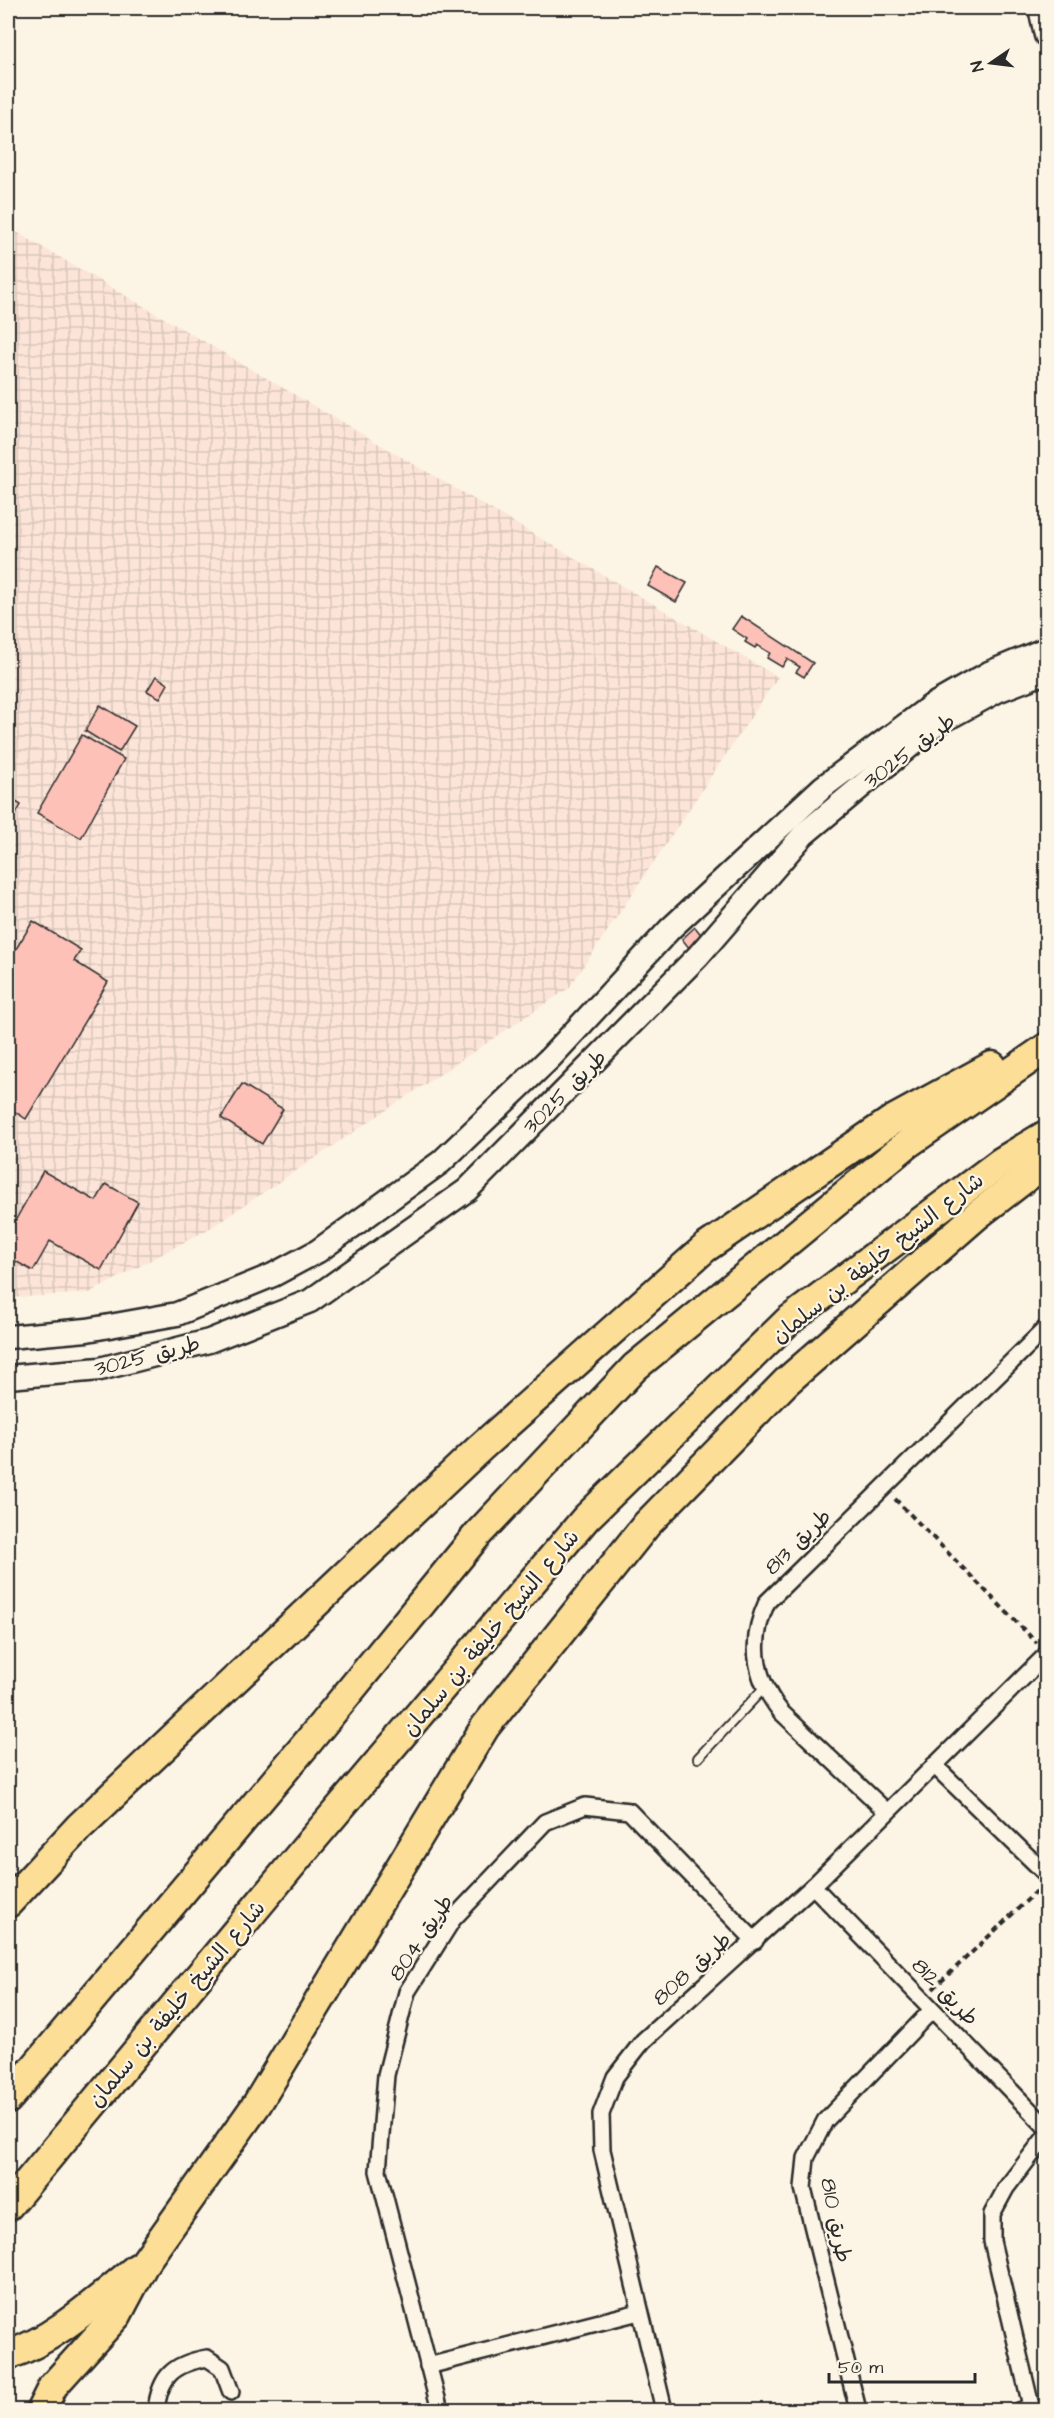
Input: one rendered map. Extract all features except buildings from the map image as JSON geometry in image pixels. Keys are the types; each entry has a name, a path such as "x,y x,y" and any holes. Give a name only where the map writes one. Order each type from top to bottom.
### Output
{"highway":[{"path":"8,1903 80,1827 480,1448 705,1248 891,1121 1047,1037"},
{"path":"8,2099 315,1733 478,1534 635,1367 907,1144 1047,1048"},
{"name":"شارع الشيخ خليفة بن سلمان","path":"8,2206 309,1844 586,1518 788,1321 1001,1162 1047,1135"},
{"path":"41,2410 52,2386 117,2315 146,2262 257,2104 485,1727 648,1524 786,1382 976,1216 1047,1162"},
{"path":"8,2355 20,2351 70,2321 146,2262"},
{"path":"8,2342 70,2321"}],"street":[{"path":"1040,8 1047,35"},
{"name":"طريق 3025","path":"8,1337 87,1330 177,1314 273,1275 318,1251 441,1162 550,1058 670,929 823,787 931,706 989,673 1047,649"},
{"name":"طريق 3025","path":"8,1377 99,1369 209,1341 310,1301 467,1190 670,985 804,834 935,725 996,691 1047,672"},
{"path":"719,884 741,907"},
{"path":"643,958 670,985"},
{"path":"441,1162 467,1190"},
{"name":"طريق 813","path":"886,1811 781,1712 765,1687 759,1674 755,1644 761,1615 767,1602 1047,1328"},
{"name":"طريق 808","path":"664,2410 602,2150 601,2114 615,2077 643,2042 813,1886 934,1765 1042,1650"},
{"path":"934,1765 1047,1874"},
{"name":"طريق 804","path":"440,2410 378,2171 386,2075 407,1992 453,1919 545,1822 585,1806 629,1811 755,1941"},
{"name":"طريق 812","path":"813,1886 1047,2127"},
{"name":"طريق 810","path":"858,2410 803,2188 806,2158 825,2121 927,2005"},
{"path":"1031,2407 992,2241 992,2214 1006,2188 1047,2136"},
{"path":"428,2366 639,2312"},
{"path":"156,2410 158,2389 172,2371 188,2362 207,2358 222,2368 231,2392"}],"lane":[{"path":"698,1758 765,1687"},
{"path":"1010,2410 1031,2407"}],"path":[{"path":"884,1488 1042,1650"},
{"path":"927,2005 1047,1882"}],"shaded area":[{"path":"8,227 778,677 569,988 212,1227 90,1293 8,1298"}]}
